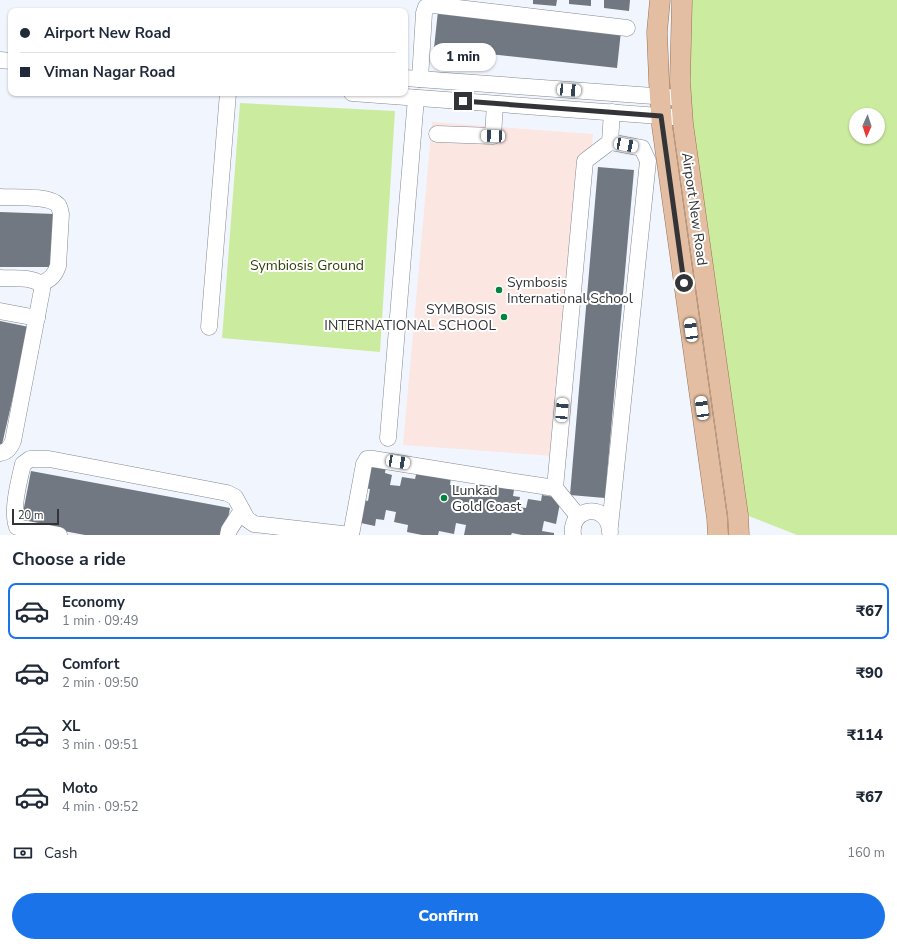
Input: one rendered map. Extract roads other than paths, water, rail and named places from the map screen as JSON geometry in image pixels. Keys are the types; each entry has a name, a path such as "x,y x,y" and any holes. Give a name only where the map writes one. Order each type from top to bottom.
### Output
{"main road":[{"name":"Airport New Road","path":"660,0 657,32 661,106 717,518 718,535"},
{"name":"Airport New Road","path":"682,0 680,81 682,108 738,515 739,535"}],"street":[{"path":"628,28 433,5 426,7 424,14 412,79 682,108"},
{"path":"209,327 228,96"},
{"path":"390,96 612,112 661,106"},
{"path":"388,438 416,98"},
{"path":"437,134 493,136 495,104"},
{"path":"610,142 612,112"},
{"path":"555,488 585,161 610,142 642,148 648,161 610,530"},
{"path":"0,197 46,199 59,206 61,214 58,266 56,273 51,279 41,284"},
{"path":"0,278 28,279 41,284"},
{"path":"0,454 6,452 13,441 42,290 41,284"},
{"path":"0,311 37,318"},
{"path":"59,535 17,527 15,522 15,508 23,464 30,459 49,460 227,493 235,497 247,519 254,524 351,535 364,464 367,459 555,488 578,516"},
{"path":"228,535 229,530 242,510"},
{"path":"573,535 572,528 574,521 578,516 590,511 603,515 607,520 610,530"}],"place":[{"name":"Symbosis International School","path":"499,290"},
{"name":"SYMBOSIS INTERNATIONAL SCHOOL","path":"504,317"},
{"name":"Lunkad Gold Coast","path":"444,498"}],"park label":[{"name":"Symbiosis Ground","path":"307,265"}]}
